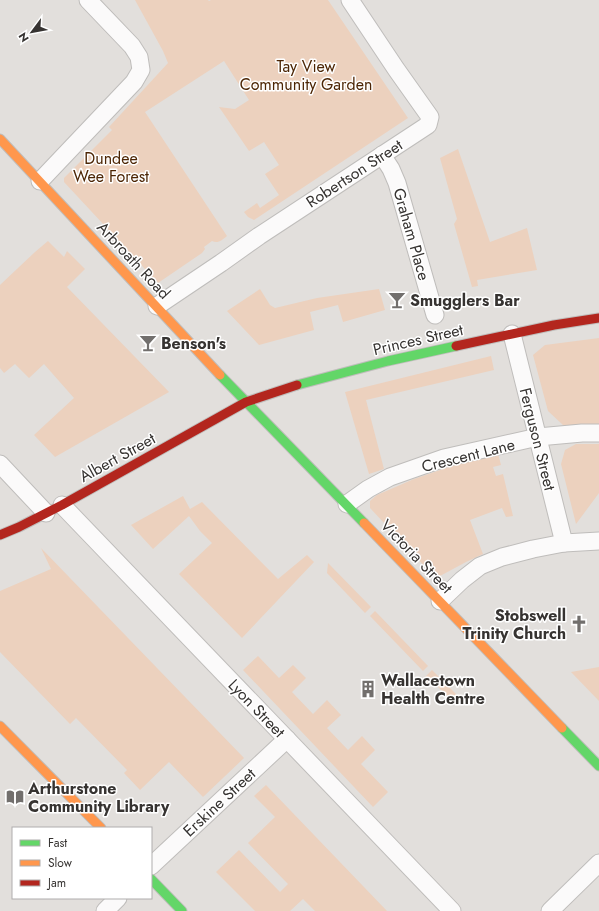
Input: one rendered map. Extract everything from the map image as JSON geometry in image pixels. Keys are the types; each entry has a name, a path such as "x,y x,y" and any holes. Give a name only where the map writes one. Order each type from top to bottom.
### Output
{"main road":[{"name":"Arbroath Road","path":"0,139 246,402"},
{"name":"Princes Street","path":"246,402 319,378 408,356 512,334 599,318"},
{"name":"Victoria Street","path":"246,402 347,504 599,766"},
{"name":"Albert Street","path":"0,535 46,514 246,402"},
{"path":"0,726 100,827"},
{"path":"152,880 182,911"}],"street":[{"path":"40,181 134,82 141,70 139,57 132,46 88,0"},
{"name":"Robertson Street","path":"157,306 221,264 259,236 428,125 430,117 350,0"},
{"name":"Graham Place","path":"382,156 391,169 397,183 435,315"},
{"name":"Ferguson Street","path":"512,334 564,544"},
{"name":"Crescent Lane","path":"347,504 368,489 390,477 444,458 538,437 599,433"},
{"path":"0,464 46,514"},
{"name":"Lyon Street","path":"62,505 452,911"},
{"path":"440,601 462,580 480,566 502,557 533,549 564,544 599,541"},
{"name":"Erskine Street","path":"152,865 287,739"},
{"path":"550,911 599,863"},
{"path":"105,911 117,899"}],"green space":[{"path":"135,0 328,0 408,118 254,220 248,217 244,212 257,203 260,208 279,195 265,174 279,165 264,142 249,151 219,107 235,109 249,100 224,61 145,112 227,236 218,242 212,241 204,247 205,249 202,253 158,283 64,182 64,178 112,130 109,127 168,63"},
{"path":"458,149 490,242 527,228 537,270 477,280 478,286 472,287 454,224 457,219 440,158"},
{"path":"48,241 64,257 67,251 85,269 67,287 169,392 55,457 34,435 74,398 44,364 29,378 15,364 4,373 0,368 0,285"},
{"path":"260,289 270,305 275,308 317,298 379,289 385,310 343,322 338,305 310,312 314,330 259,345 227,311"},
{"path":"599,338 599,427 563,425 548,411 533,355 545,345"},
{"path":"491,356 494,370 366,400 384,469 369,474 345,392"},
{"path":"576,444 599,444 599,493 576,524 561,464 565,450"},
{"path":"498,453 501,465 493,467 496,476 503,474 513,516 506,517 502,508 470,520 483,554 440,576 430,572 370,508 370,501 377,495 414,479"},
{"path":"183,496 190,509 202,502 278,579 307,555 314,562 242,638 179,574 212,543 200,531 189,516 153,549 131,525"},
{"path":"41,548 244,758 203,797 169,762 140,790 124,773 127,770 76,718 70,724 0,652 0,591 51,569"},
{"path":"328,563 371,607 365,613 327,573"},
{"path":"375,611 428,666 423,671 370,616"},
{"path":"258,656 279,678 293,665 306,678 292,692 313,714 327,700 341,715 327,728 348,750 362,736 375,750 361,764 388,792 373,807 243,670"},
{"path":"599,667 599,701 571,672"},
{"path":"432,670 461,699 454,703 432,681 427,686 421,681"},
{"path":"266,785 387,911 315,911 303,899 290,911 255,911 216,872 239,850 280,892 288,884 248,843 275,817 254,796"}],"traffic: fast":[{"path":"297,385 388,361 456,346"},
{"path":"220,375 364,523"},
{"path":"562,728 599,766"},
{"path":"152,880 182,911"}],"traffic: slow":[{"path":"0,139 220,375"},
{"path":"364,523 562,728"},
{"path":"0,726 100,827"}],"traffic: jam":[{"path":"456,346 554,325 599,318"},
{"path":"0,535 62,505 246,402 297,385"}],"place":[{"name":"Smugglers Bar","path":"397,300"},
{"name":"Benson's","path":"148,343"},
{"name":"Stobswell Trinity Church","path":"579,624"},
{"name":"Wallacetown Health Centre","path":"368,689"},
{"name":"Arthurstone Community Library","path":"15,797"}],"park label":[{"name":"Tay View Community Garden","path":"306,75"},
{"name":"Dundee Wee Forest","path":"111,167"}]}
